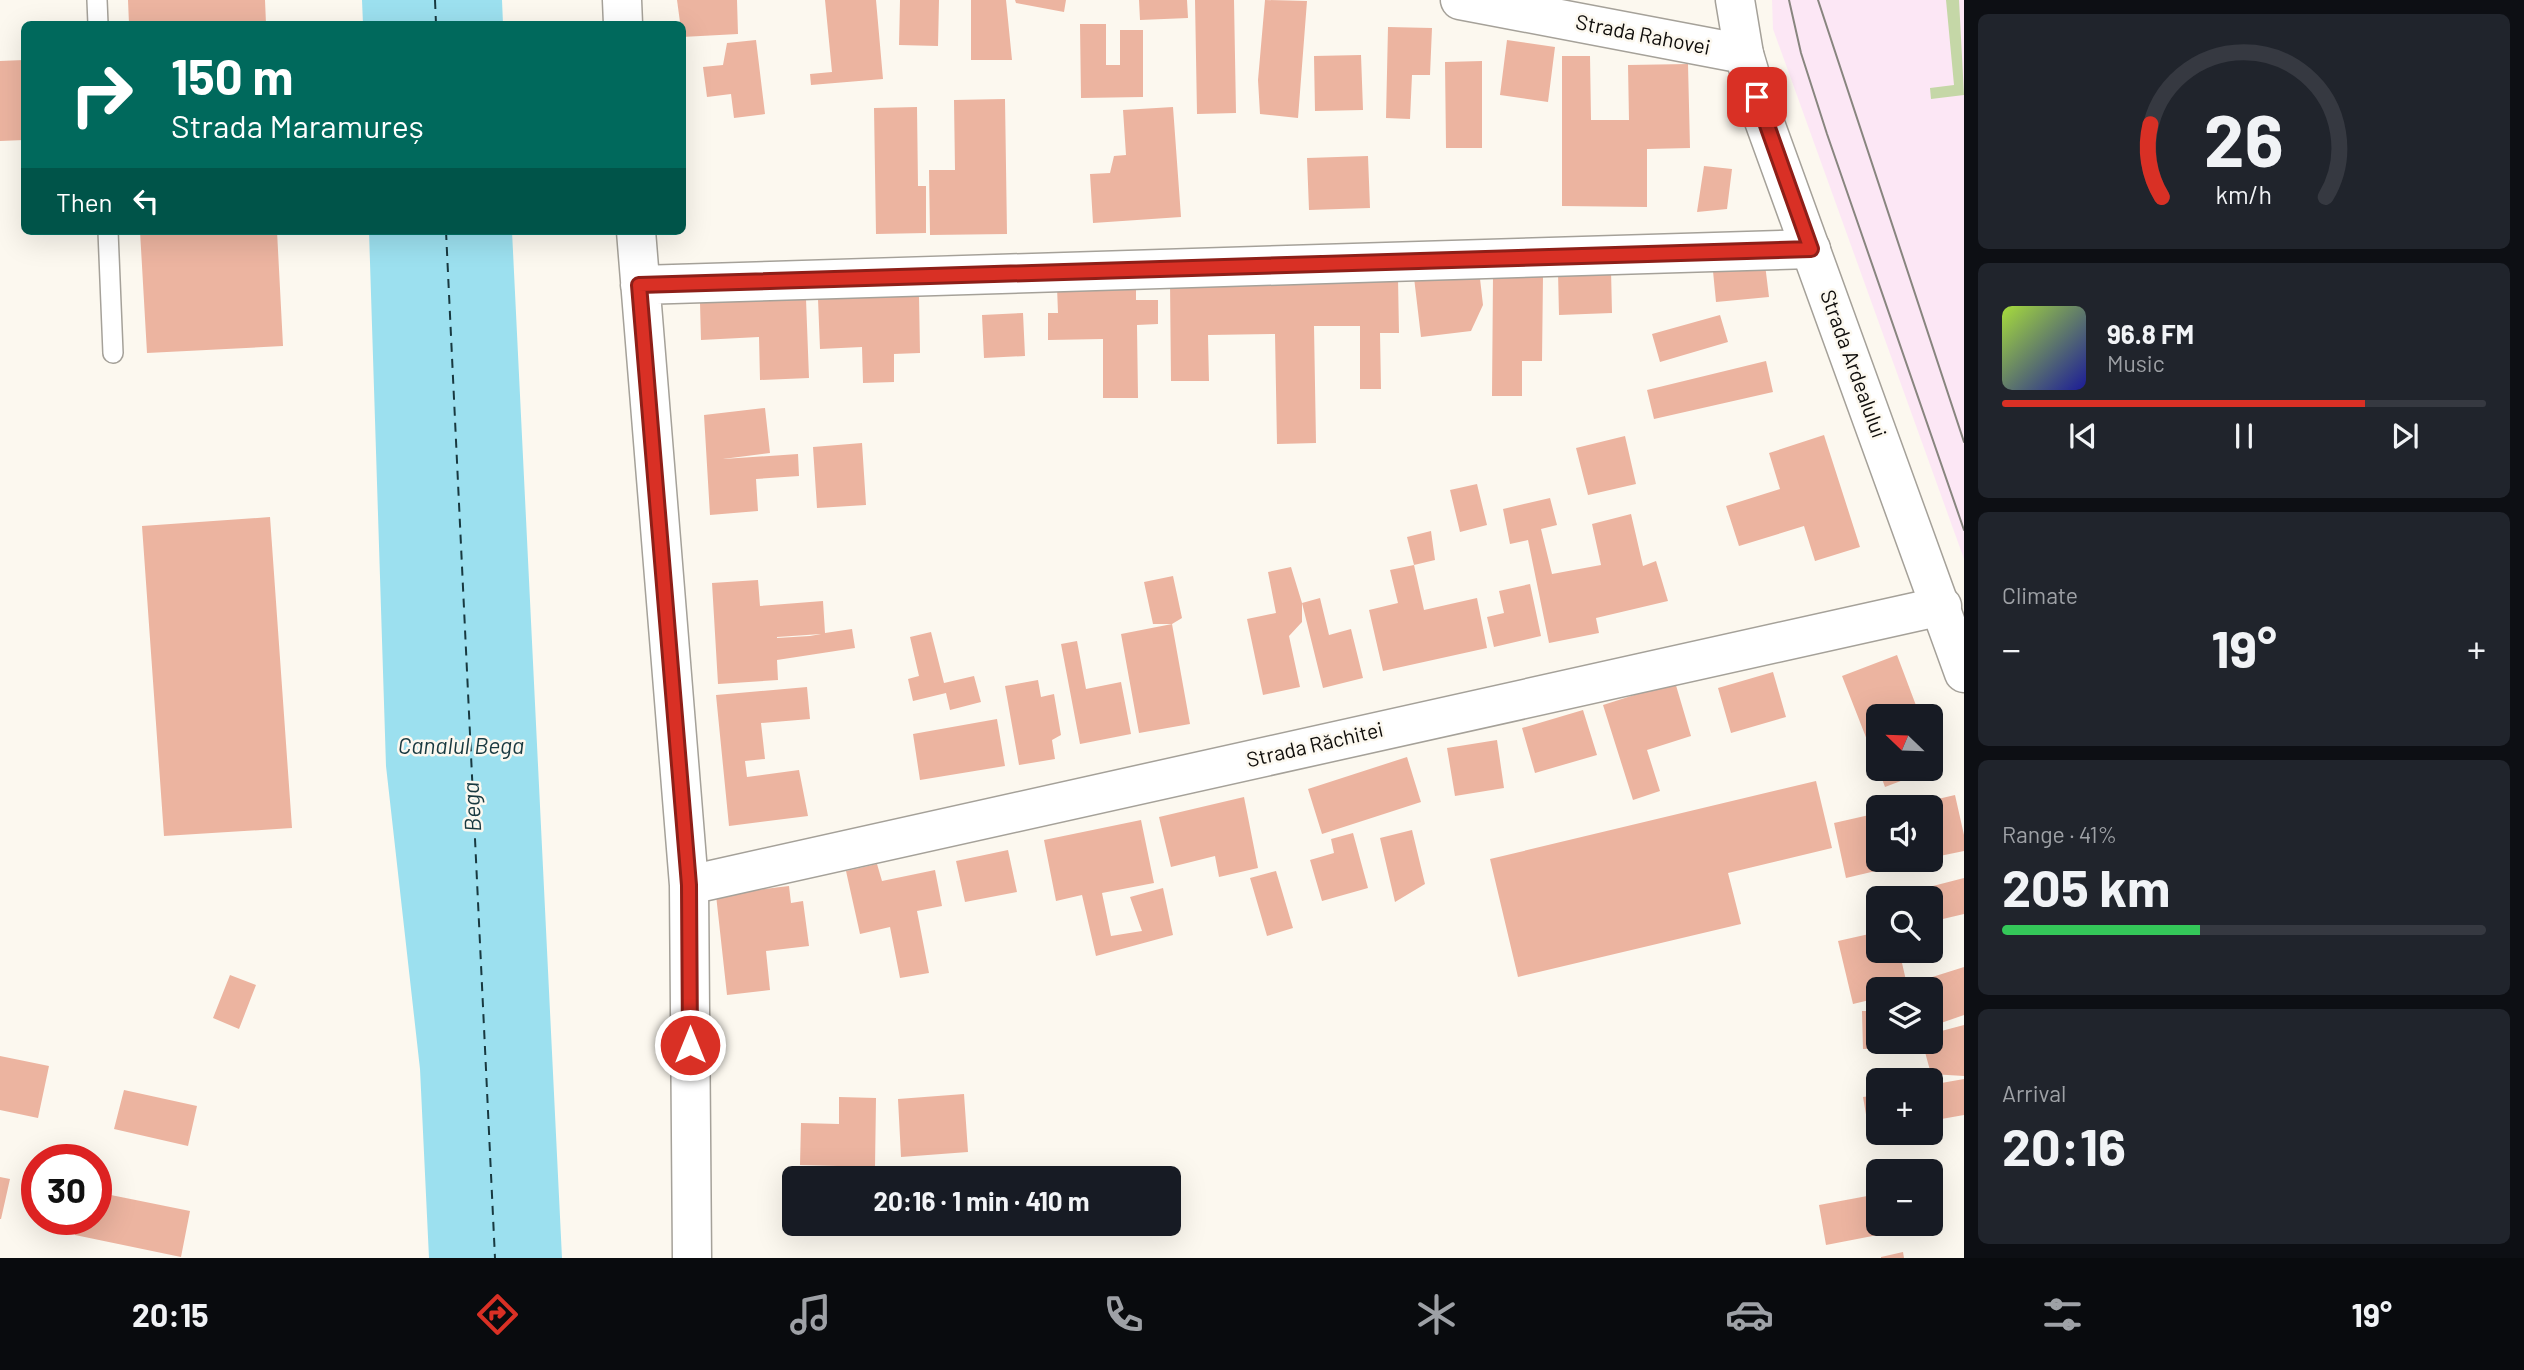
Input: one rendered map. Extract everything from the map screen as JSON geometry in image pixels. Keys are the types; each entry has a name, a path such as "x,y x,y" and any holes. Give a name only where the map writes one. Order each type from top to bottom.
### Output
{"street":[{"path":"622,0 623,21"},
{"name":"Strada Rahovei","path":"1460,0 1744,54"},
{"name":"Strada Ardealului","path":"1735,0 1744,54 1763,118 1942,606 1964,673"},
{"path":"636,235 689,885 692,1258"},
{"path":"639,285 1811,249"},
{"name":"Strada Răchitei","path":"689,885 1942,606"}],"lane":[{"path":"97,0 98,21"},
{"path":"108,235 113,353"}],"shaded area":[{"path":"1772,0 1964,0 1964,559 1773,29"}],"green space":[{"path":"1946,0 1959,0 1964,95 1931,99 1930,88 1954,85"}],"water":[{"path":"362,0 502,0 503,21 363,21"},
{"name":"Canalul Bega","path":"369,235 512,235 562,1258 429,1258 420,1069 386,766"}],"building":[{"path":"128,0 265,0 266,21 129,21"},
{"path":"677,0 737,0 738,34 686,37 686,21 680,21"},
{"path":"825,0 876,0 883,79 811,85 810,74 832,72"},
{"path":"900,0 939,0 938,46 899,45"},
{"path":"971,0 1006,0 1012,60 971,60"},
{"path":"1015,0 1066,0 1064,12 1016,3"},
{"path":"1139,0 1187,0 1188,18 1140,20"},
{"path":"1195,0 1234,0 1236,113 1197,114"},
{"path":"1265,0 1307,1 1298,118 1260,114 1258,80"},
{"path":"1080,24 1106,24 1106,65 1120,65 1120,30 1143,30 1143,97 1081,98"},
{"path":"1388,27 1432,28 1430,75 1412,75 1410,119 1386,118"},
{"path":"756,40 765,114 734,118 731,94 707,97 703,67 723,65 727,43"},
{"path":"1507,40 1555,47 1548,102 1500,95"},
{"path":"1361,55 1363,110 1315,111 1314,56"},
{"path":"1562,56 1590,56 1591,120 1629,120 1628,65 1688,64 1690,148 1647,149 1647,207 1562,206"},
{"path":"21,60 21,140 0,141 0,61"},
{"path":"1482,61 1482,148 1446,148 1445,62"},
{"path":"1005,99 1007,234 930,235 929,170 955,170 954,100"},
{"path":"917,107 918,186 926,186 926,233 876,234 874,108"},
{"path":"1173,107 1181,217 1093,223 1090,174 1110,173 1114,156 1126,155 1123,110"},
{"path":"1368,156 1370,208 1309,210 1307,158"},
{"path":"1704,166 1732,169 1727,209 1697,212"},
{"path":"140,235 277,235 283,346 147,353"},
{"path":"1764,256 1769,297 1716,302 1712,261"},
{"path":"1478,261 1483,305 1471,331 1421,337 1413,269"},
{"path":"1611,270 1612,313 1559,315 1558,272"},
{"path":"1493,276 1543,276 1542,361 1522,361 1522,396 1492,396"},
{"path":"1398,278 1399,333 1380,333 1381,389 1360,389 1360,326 1314,326 1316,443 1277,444 1275,334 1208,335 1209,381 1171,381 1170,282"},
{"path":"1057,287 1136,287 1136,300 1158,300 1158,324 1137,325 1138,398 1103,398 1103,339 1048,340 1048,313 1058,313"},
{"path":"919,295 920,353 894,354 894,382 863,383 862,347 820,349 818,299"},
{"path":"806,299 809,378 760,380 759,337 701,340 700,303"},
{"path":"1023,313 1025,356 984,358 982,315"},
{"path":"1720,315 1728,342 1660,362 1652,334"},
{"path":"1766,361 1773,392 1654,419 1647,390"},
{"path":"765,408 770,453 723,459 798,454 799,476 756,479 758,511 710,515 704,415"},
{"path":"1824,435 1860,547 1815,561 1804,526 1739,546 1726,506 1780,489 1769,453"},
{"path":"1625,436 1636,484 1588,495 1576,448"},
{"path":"862,443 866,505 817,508 813,447"},
{"path":"1477,484 1487,525 1460,532 1450,490"},
{"path":"1550,498 1557,525 1541,529 1552,574 1601,565 1592,524 1631,514 1643,566 1656,561 1668,601 1596,618 1599,633 1549,643 1528,540 1510,544 1503,509"},
{"path":"270,517 292,828 164,836 142,526"},
{"path":"1431,531 1435,560 1414,565 1407,537"},
{"path":"1414,565 1424,610 1477,598 1487,648 1383,671 1369,610 1398,603 1390,570"},
{"path":"1291,567 1302,603 1302,622 1289,636 1300,687 1263,695 1247,619 1276,613 1268,572"},
{"path":"1173,576 1182,618 1172,624 1153,624 1144,582"},
{"path":"758,580 760,606 823,601 825,633 852,629 855,648 777,660 778,680 718,684 712,583","holes":["821,634 810,636 777,638"]},
{"path":"1530,584 1541,636 1494,647 1487,617 1504,613 1499,591"},
{"path":"1320,598 1329,635 1351,629 1363,678 1323,688 1302,603"},
{"path":"1172,624 1190,724 1139,733 1121,634"},
{"path":"931,632 944,683 974,676 981,702 950,710 946,693 913,701 908,679 919,676 910,637"},
{"path":"1077,641 1086,689 1121,682 1131,734 1080,744 1061,644"},
{"path":"1897,655 1915,704 1866,704 1866,737 1842,676"},
{"path":"1773,672 1786,717 1731,733 1718,688"},
{"path":"1038,680 1041,697 1054,694 1061,735 1052,740 1055,759 1019,765 1005,686"},
{"path":"1675,682 1691,736 1647,750 1660,791 1633,800 1603,705"},
{"path":"807,687 810,719 761,723 765,759 745,761 747,777 799,770 808,816 729,826 716,695"},
{"path":"1583,710 1597,755 1535,773 1522,728"},
{"path":"997,719 1005,766 920,780 913,734"},
{"path":"1497,740 1504,788 1455,796 1447,748"},
{"path":"1407,757 1421,802 1322,834 1308,789"},
{"path":"1816,781 1832,848 1728,873 1741,924 1518,977 1490,859"},
{"path":"1883,781 1901,781 1885,787"},
{"path":"1955,795 1964,835 1964,851 1943,855 1943,798"},
{"path":"1244,797 1258,868 1219,877 1215,856 1171,867 1159,817"},
{"path":"1866,816 1866,872 1871,872 1846,878 1834,823"},
{"path":"1141,820 1154,883 1102,893 1111,936 1142,931 1130,897 1163,888 1173,935 1096,956 1082,895 1056,901 1044,840"},
{"path":"1412,830 1425,884 1395,902 1380,838"},
{"path":"1353,833 1368,888 1322,901 1310,860 1334,853 1331,839"},
{"path":"1008,850 1017,892 965,902 956,861"},
{"path":"877,864 882,881 935,870 942,906 917,911 929,973 900,978 890,927 860,934 846,871"},
{"path":"1276,871 1293,928 1267,936 1250,878"},
{"path":"1964,878 1964,914 1943,919 1943,886 1933,886"},
{"path":"789,886 791,903 803,901 809,946 766,951 770,990 727,995 716,895"},
{"path":"1866,935 1866,963 1902,963 1905,977 1866,977 1866,1001 1853,1004 1838,941"},
{"path":"1964,967 1964,1015 1943,1022 1943,977 1932,977"},
{"path":"230,975 256,985 239,1029 213,1018"},
{"path":"1862,1011 1866,1011 1866,1049 1863,1049"},
{"path":"1964,1025 1964,1076 1943,1075 1943,1068 1929,1068 1926,1054 1943,1054 1943,1031"},
{"path":"0,1056 49,1066 38,1118 0,1110"},
{"path":"1964,1079 1964,1115 1943,1119 1943,1083"},
{"path":"124,1090 197,1106 188,1146 114,1129"},
{"path":"964,1094 968,1152 901,1157 898,1099"},
{"path":"839,1097 876,1098 875,1166 800,1165 801,1123 839,1124"},
{"path":"0,1177 10,1179 1,1219 0,1219"},
{"path":"112,1195 190,1211 181,1257 75,1235 112,1235"},
{"path":"1866,1196 1866,1236 1873,1236 1826,1245 1819,1205"},
{"path":"1903,1252 1904,1258 1881,1258 1881,1257"}],"ferry route":[{"path":"435,0 436,21"},
{"path":"446,235 495,1258"}],"tram line":[{"path":"1789,0 1801,53 1827,134 1964,530"},
{"path":"1818,0 1964,442"}],"route":[{"path":"690,1045 689,885 639,285 1811,249 1757,97"}],"water label":[{"name":"Bega","path":"472,807"}]}
